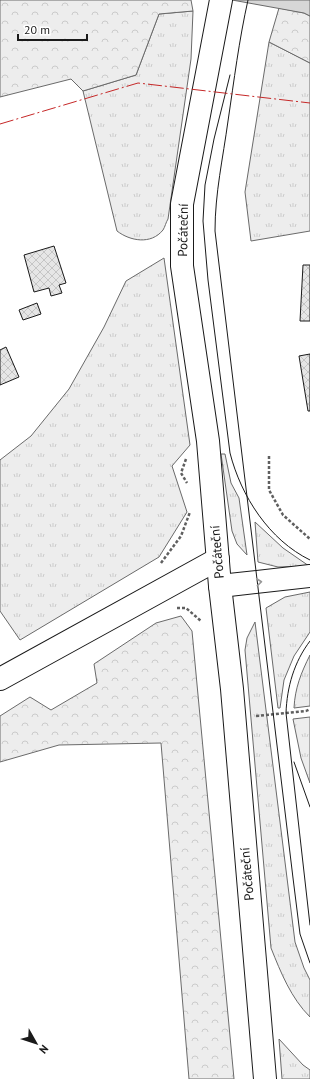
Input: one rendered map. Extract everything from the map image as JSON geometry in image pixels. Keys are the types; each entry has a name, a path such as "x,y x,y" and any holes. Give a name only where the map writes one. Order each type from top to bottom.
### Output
{"street":[{"name":"Počáteční","path":"221,0 182,204 182,266 208,441 265,1079"},
{"path":"0,679 218,559"},
{"path":"220,586 310,576"}],"path":[{"path":"190,487 181,473 184,462 192,453 208,441"},
{"path":"269,456 269,490 283,515 310,539"},
{"path":"157,570 181,536 191,505"},
{"path":"172,608 186,608 203,624"},
{"path":"234,719 306,712 310,709"}],"green space":[{"path":"0,0 191,0 193,11 159,14 136,75 83,91 71,79 0,97"},
{"path":"279,8 304,13 310,16 310,63 269,42"},
{"path":"193,11 191,59 168,219 163,230 153,238 147,240 134,239 117,231 83,91 136,75 159,14"},
{"path":"269,42 310,63 310,231 251,241 245,192"},
{"path":"164,258 190,445 172,466 187,512 159,557 20,640 0,611 0,460 31,436 69,389 104,327 126,281"},
{"path":"221,454 225,454 231,483 239,498 247,555 237,544 232,531"},
{"path":"255,522 283,548 309,566 278,567 258,562"},
{"path":"310,592 310,632 294,656 284,680 280,708 278,708 266,608 285,597"},
{"path":"181,616 192,631 234,1079 189,1079 161,743 59,745 0,762 0,716 30,697 51,710 97,683 94,664 156,623"},
{"path":"255,622 295,942 310,980 310,1017 297,1002 283,976 271,948 245,650 247,638"},
{"path":"310,655 310,706 294,708 299,681"},
{"path":"310,717 310,783 301,758 293,719"},
{"path":"279,1039 303,1065 310,1070 310,1079 282,1079"}],"shaded area":[{"path":"232,0 310,0 310,16 304,13"}],"building":[{"path":"54,246 66,283 59,285 62,293 51,296 49,288 34,292 24,255"},
{"path":"303,265 310,265 310,321 300,321"},
{"path":"37,303 41,314 23,320 19,310"},
{"path":"6,347 19,377 0,385 0,350"},
{"path":"310,354 310,411 308,411 299,356"}],"tram line":[{"path":"248,0 239,45 216,203 215,231 300,934 310,963"},
{"path":"230,75 214,139 205,185 203,221 208,280 230,453 241,485 259,515 282,541 310,560"},
{"path":"310,641 304,649 292,675 286,713 310,925"},
{"path":"294,762 310,807"}],"power":[{"path":"0,124 138,83 310,103"}]}
